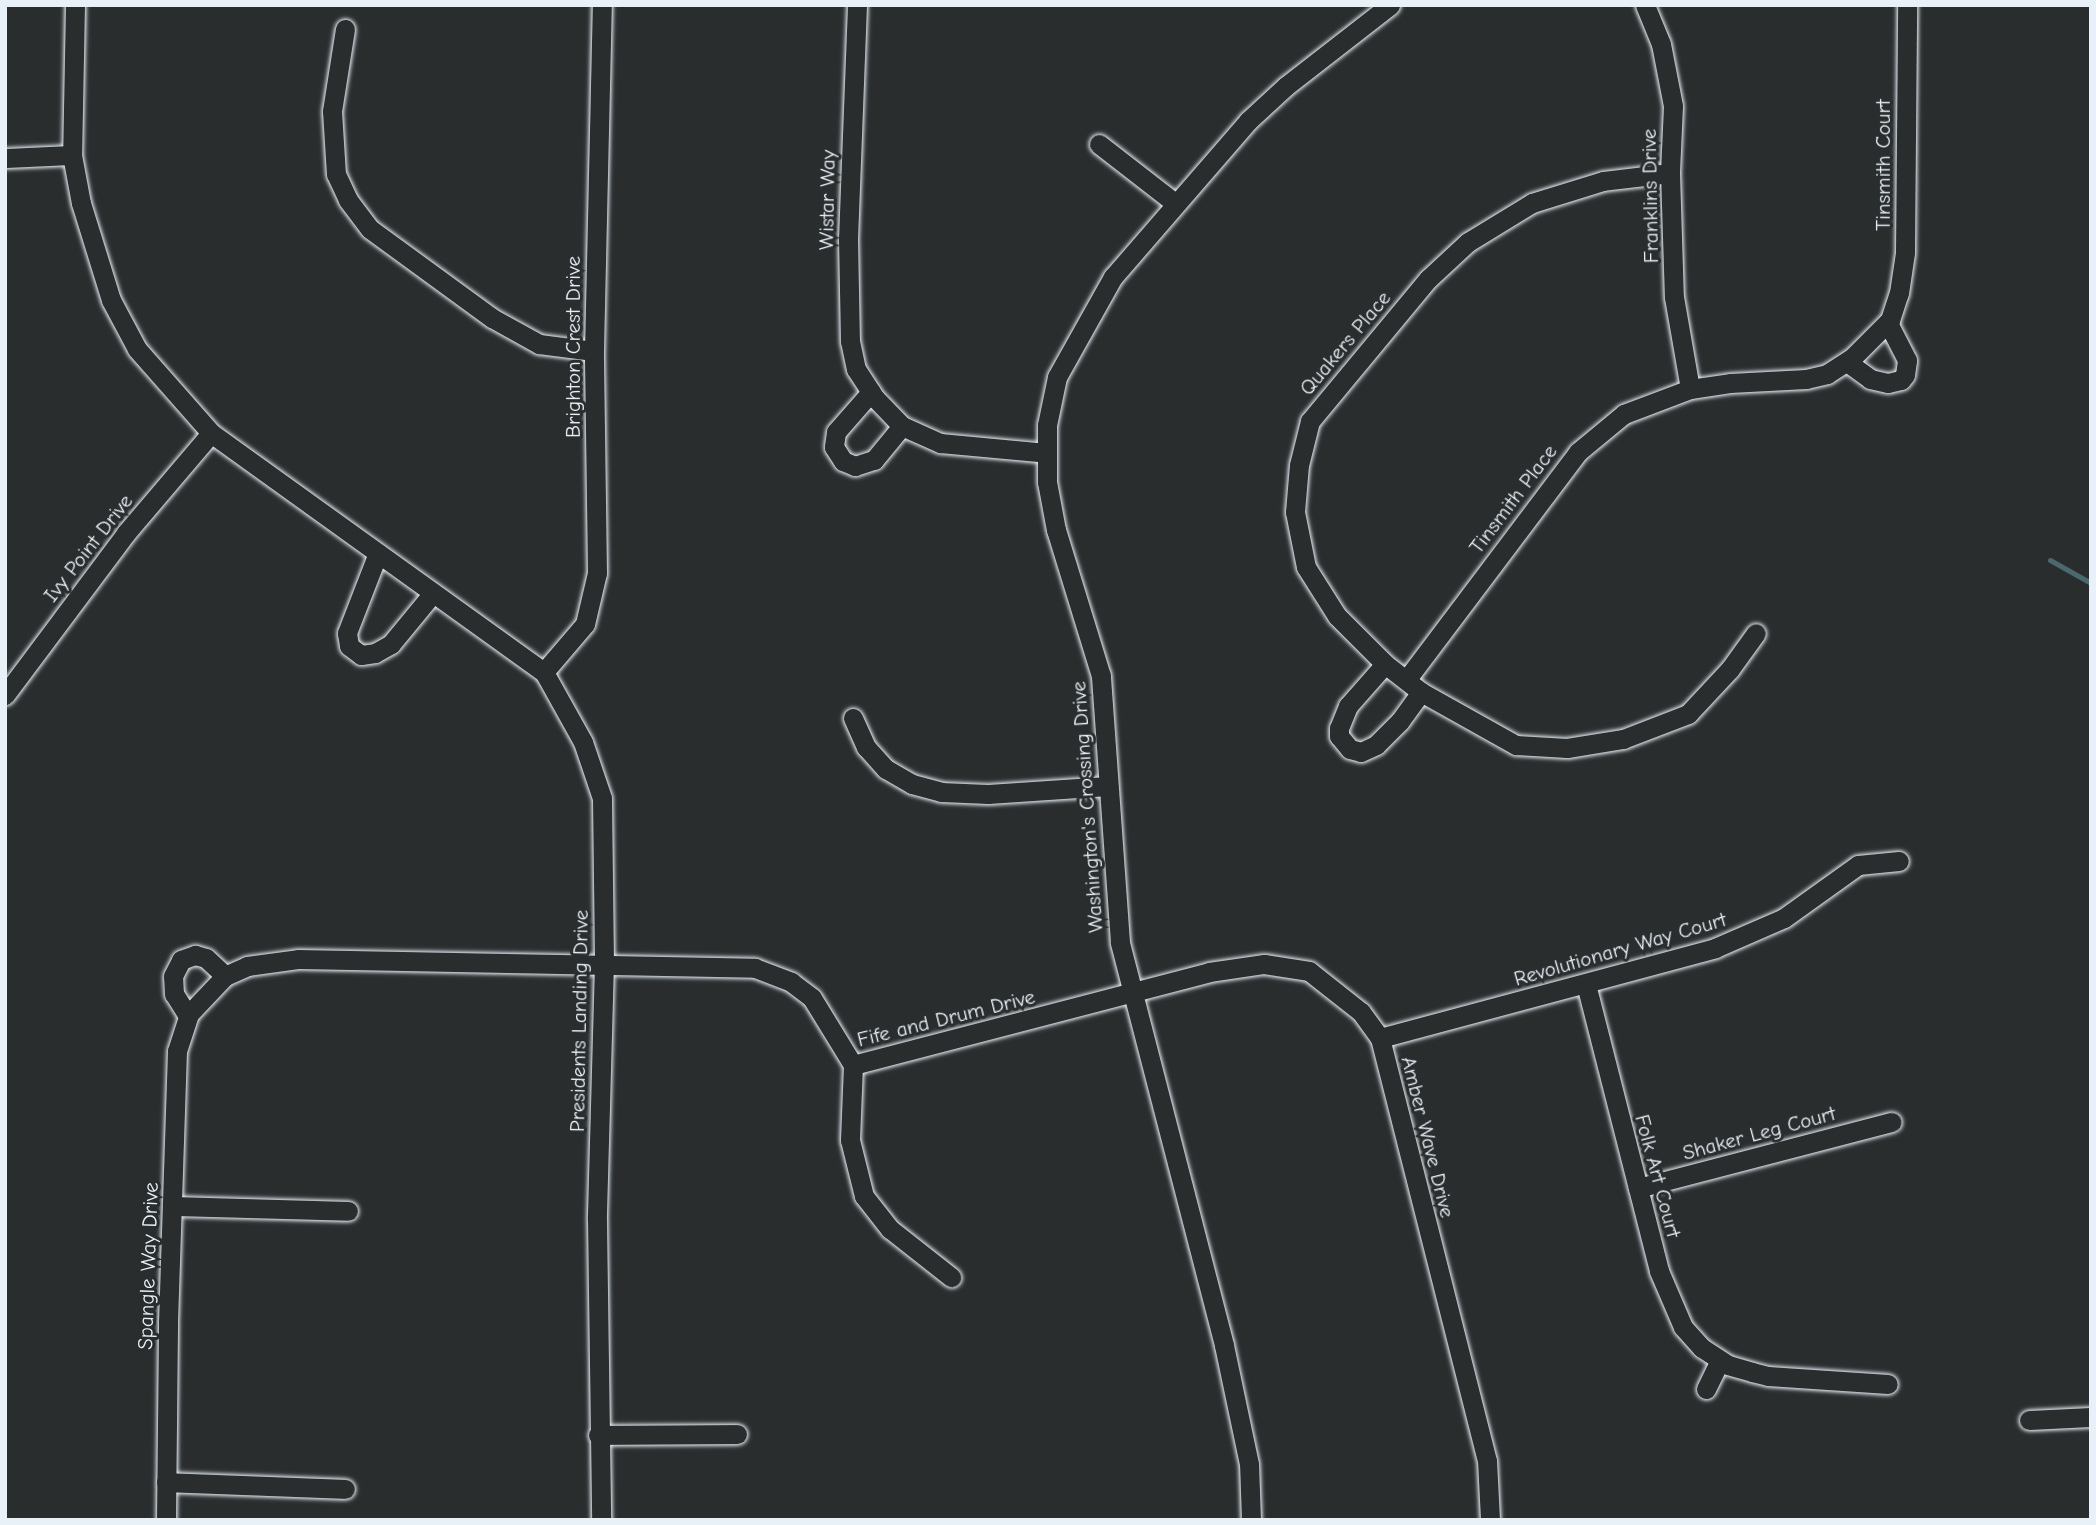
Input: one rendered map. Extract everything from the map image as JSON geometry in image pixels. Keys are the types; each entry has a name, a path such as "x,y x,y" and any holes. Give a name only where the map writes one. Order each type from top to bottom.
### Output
{"street":[{"name":"Presidents Landing Drive","path":"75,5 72,155 81,203 111,300 137,349 211,433 544,672 583,742 602,798 604,963 597,1220 601,1520"},
{"name":"Brighton Crest Drive","path":"544,672 585,624 597,573 594,351 601,5"},
{"name":"Wistar Way","path":"857,5 848,238 850,341 856,369 871,391 902,426 940,443 1047,453"},
{"name":"Franklins Drive","path":"1645,5 1661,44 1672,106 1670,173 1674,298 1690,389"},
{"name":"Tinsmith Court","path":"1690,389 1730,383 1806,379 1828,374 1847,362 1888,323 1899,293 1905,253 1907,5"},
{"name":"Washington's Crossing Drive","path":"1251,1520 1249,1464 1224,1345 1120,942 1101,676 1056,530 1048,482 1047,425 1057,377 1113,277 1175,202 1248,121 1286,86 1386,6"},
{"path":"345,29 332,111 336,174 348,200 370,229 492,318 539,344 594,351"},
{"path":"1099,144 1175,202"},
{"path":"5,158 72,155"},
{"name":"Quakers Place","path":"1670,173 1603,181 1532,204 1468,242 1427,279 1310,421 1298,465 1295,512 1306,568 1337,616 1385,664 1414,685 1516,745 1567,748 1623,739 1688,714 1730,669 1756,633"},
{"path":"1847,362 1870,379 1888,383 1900,380 1905,375 1907,360 1888,323"},
{"name":"Tinsmith Place","path":"1385,664 1348,706 1339,728 1339,736 1350,749 1361,751 1376,745 1400,721 1414,685 1578,452 1624,414 1690,389"},
{"path":"871,391 836,432 834,447 843,461 855,466 874,460 902,426"},
{"name":"Ivy Point Drive","path":"5,695 126,533 211,433"},
{"path":"378,553 347,633 349,646 361,655 375,653 391,644 433,593"},
{"path":"853,718 866,747 886,769 912,784 942,792 988,794 1108,786"},
{"name":"Revolutionary Way Court","path":"1380,1038 1715,948 1784,918 1858,865 1899,861"},
{"path":"188,1016 174,994 173,976 181,960 195,955 206,958 225,976"},
{"name":"Spangle Way Drive","path":"166,1520 177,1051 188,1016 225,976 247,965 298,959 604,963"},
{"name":"Fife and Drum Drive","path":"604,963 755,968 791,982 812,998 825,1015 853,1065 1132,994"},
{"name":"Amber Wave Drive","path":"1132,994 1238,967 1264,964 1285,966 1309,971 1328,983 1362,1012 1380,1038 1487,1460 1490,1520"},
{"name":"Folk Art Court","path":"1586,984 1660,1271 1683,1327 1702,1348 1728,1365 1768,1376 1888,1384"},
{"path":"853,1065 850,1140 864,1196 890,1229 951,1277"},
{"name":"Shaker Leg Court","path":"1638,1188 1892,1122"},
{"path":"174,1206 348,1211"},
{"path":"1706,1389 1720,1360"},
{"path":"2029,1420 2091,1417"},
{"path":"598,1435 737,1434"},
{"path":"166,1482 345,1489"}],"waterway":[{"path":"2050,560 2091,583"}]}
